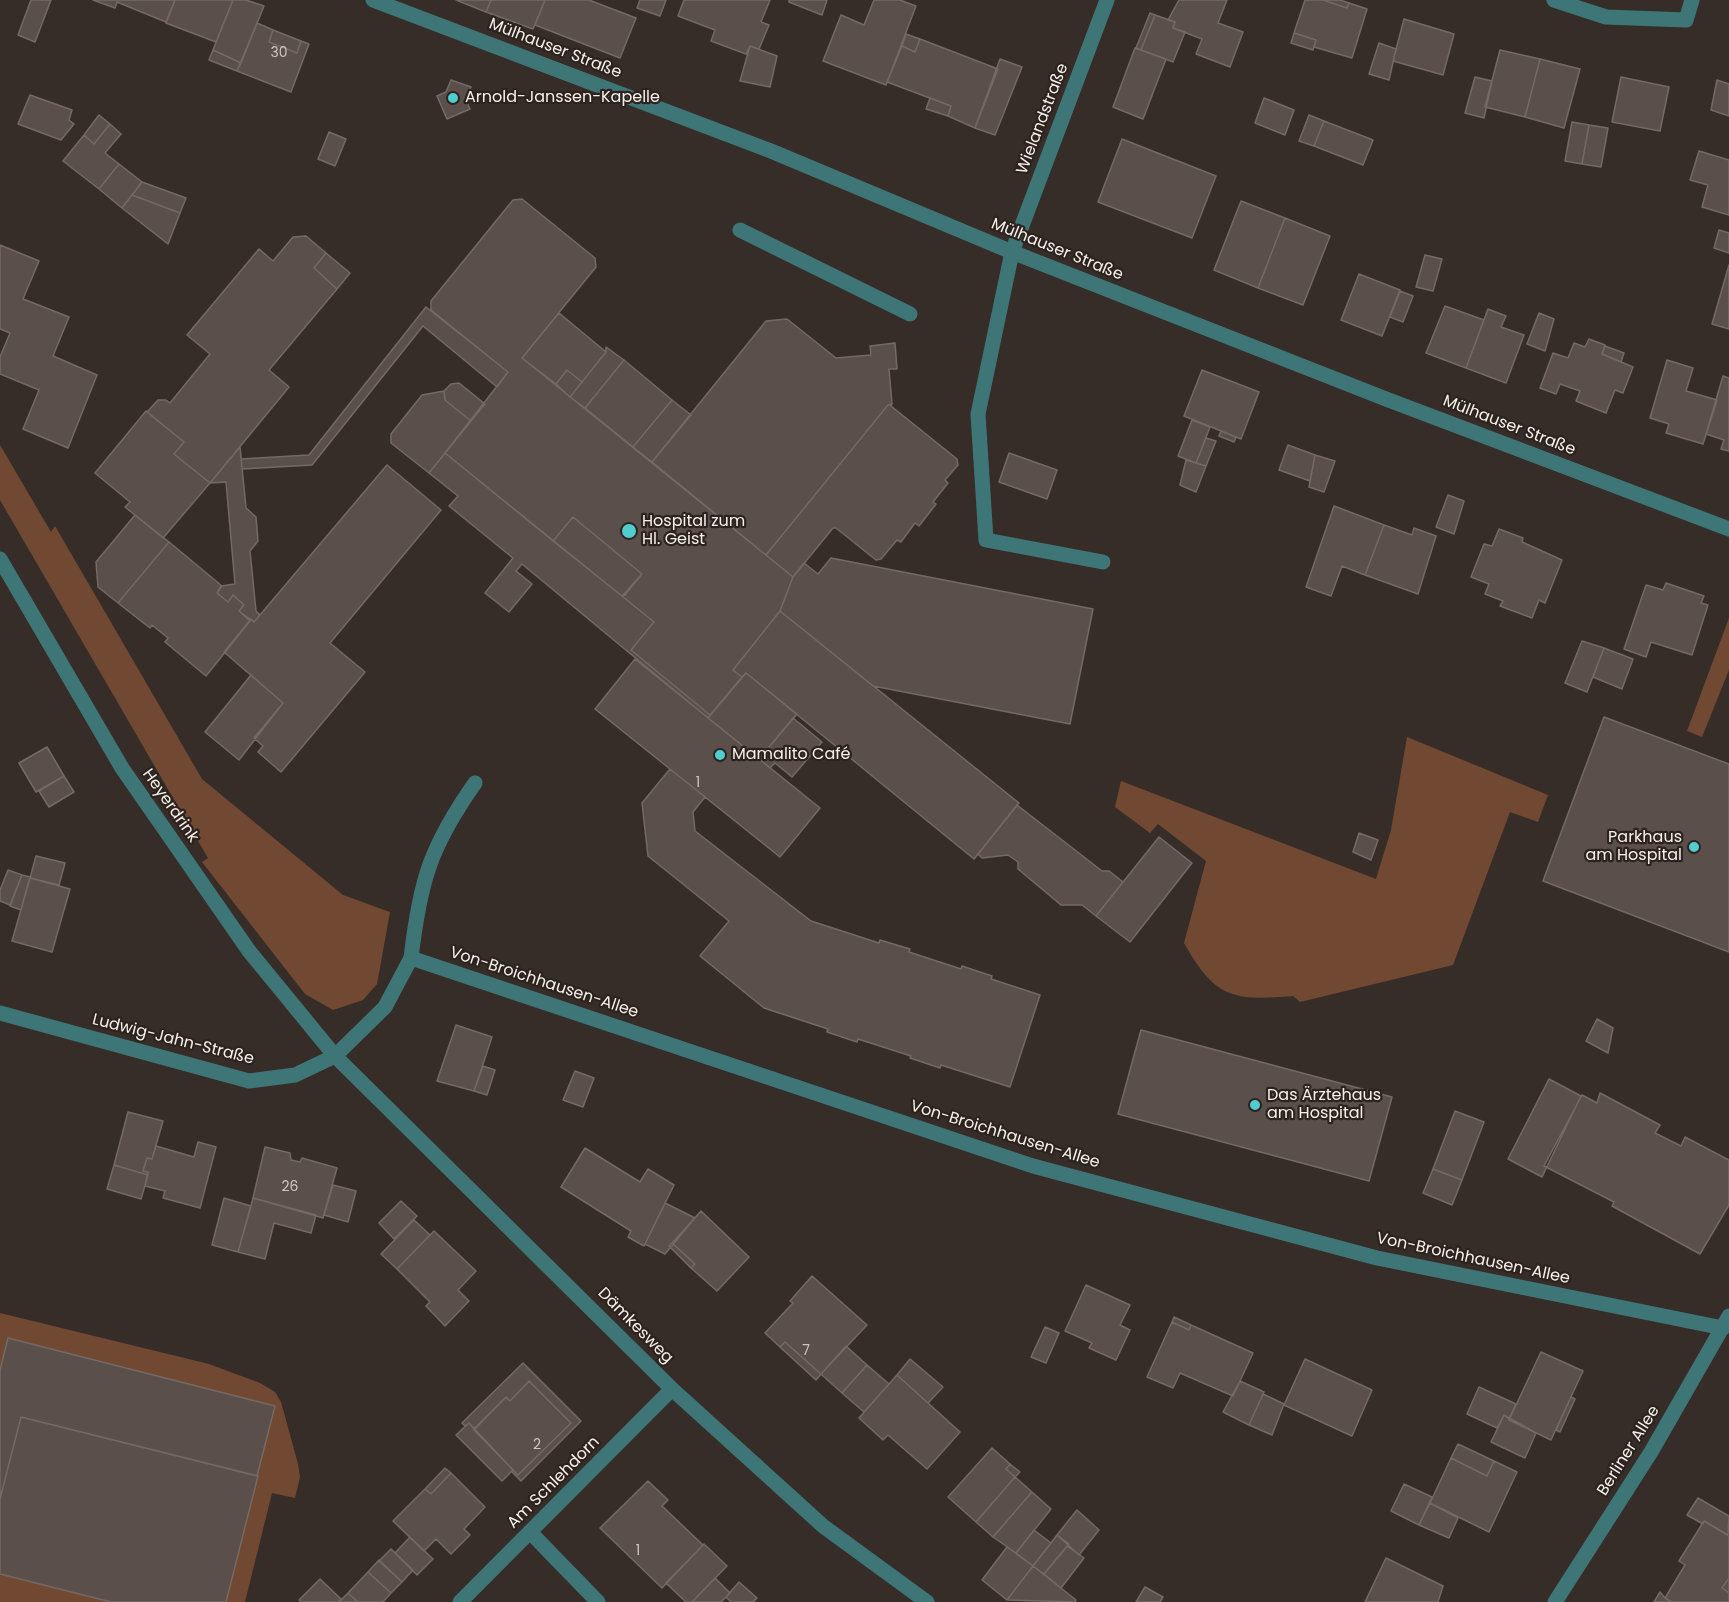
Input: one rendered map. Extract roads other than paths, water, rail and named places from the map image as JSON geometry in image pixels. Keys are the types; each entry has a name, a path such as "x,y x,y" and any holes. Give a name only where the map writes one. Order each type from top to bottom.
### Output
{"street":[{"name":"Mülhauser Straße","path":"373,0 771,151 1012,252 1386,399 1729,529"},
{"name":"Wielandstraße","path":"1103,562 986,540 978,414 1012,252 1107,0"},
{"path":"1554,0 1606,17 1686,20 1692,0"},
{"path":"740,230 910,314"},
{"name":"Heyerdrink","path":"0,559 122,768 249,951 336,1056"},
{"path":"336,1056 385,1007 411,958 418,901 430,858 448,821 475,783"},
{"name":"Von-Broichhausen-Allee","path":"411,958 1033,1166 1377,1257 1726,1322"},
{"name":"Ludwig-Jahn-Straße","path":"0,1013 249,1081 295,1075 336,1056"},
{"name":"Dämkesweg","path":"336,1056 672,1389 823,1526 927,1602"},
{"name":"Berliner Allee","path":"1555,1602 1651,1452 1726,1322"},
{"name":"Am Schlehdorn","path":"460,1602 672,1389"},
{"path":"530,1532 598,1602"}],"place":[{"name":"Arnold-Janssen-Kapelle","path":"453,98"},
{"name":"Hospital zum Hl. Geist","path":"629,531"},
{"name":"Mamalito Café","path":"720,755"},
{"name":"Parkhaus am Hospital","path":"1694,847"},
{"name":"Das Ärztehaus am Hospital","path":"1255,1105"}]}
